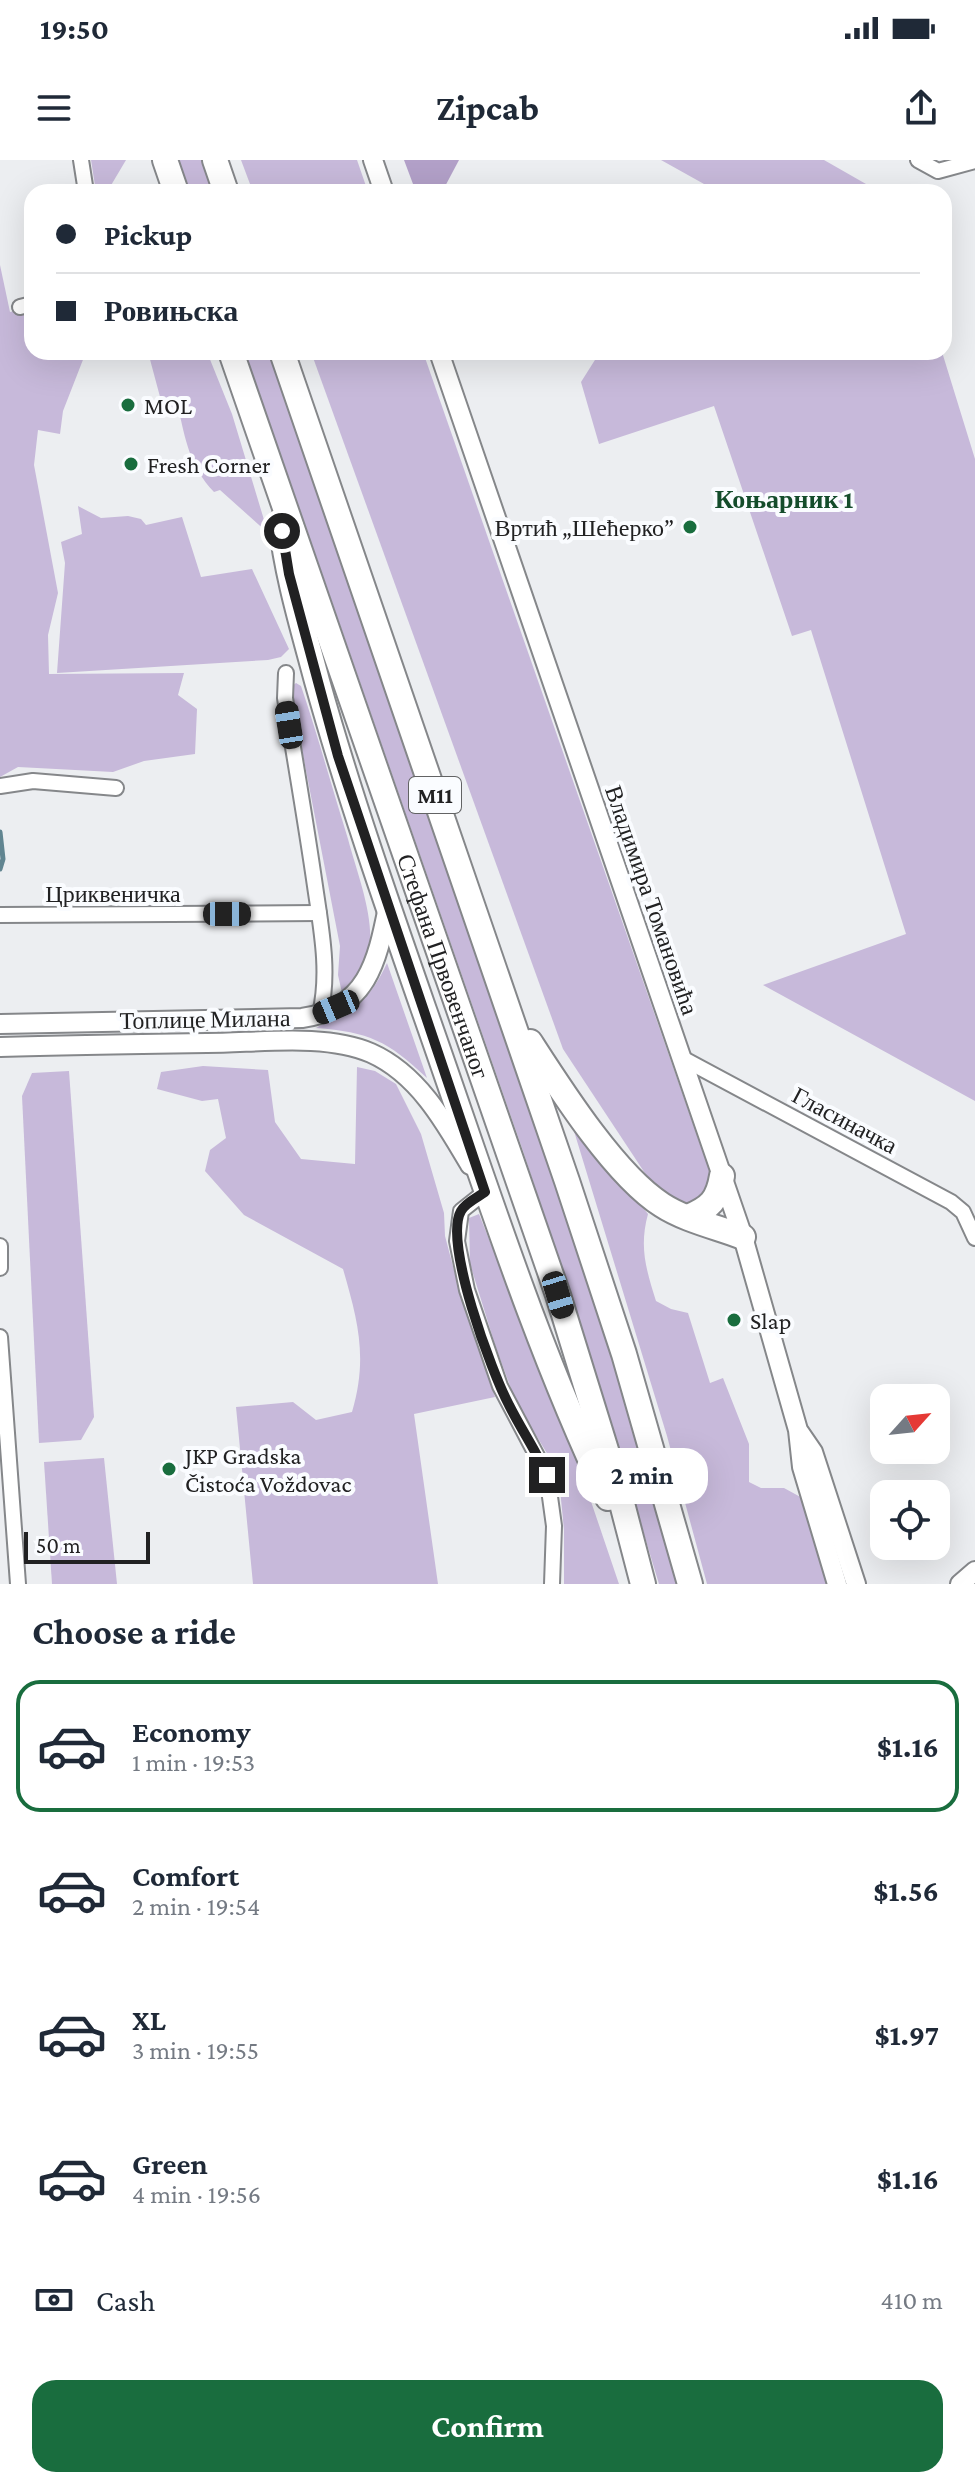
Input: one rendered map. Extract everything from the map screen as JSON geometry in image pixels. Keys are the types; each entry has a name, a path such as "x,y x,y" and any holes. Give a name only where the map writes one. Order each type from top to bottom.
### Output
{"highway":[{"path":"165,160 173,184"},
{"path":"215,160 223,184"},
{"name":"Стефана Првовенчаног","path":"234,360 554,1282 619,1492 643,1584"},
{"name":"Стефана Првовенчаног","path":"285,360 510,1012 624,1354 690,1584"},
{"path":"275,478 285,557 298,610 338,756 388,907 485,1192 564,1400 637,1558"},
{"path":"510,1012 552,1076 617,1162 653,1198 688,1217 743,1237"},
{"path":"688,1217 710,1207 716,1200 722,1176"}],"street":[{"path":"81,160 85,184"},
{"path":"373,160 381,184"},
{"path":"918,160 938,171 975,161"},
{"name":"Владимира Томановића","path":"442,360 743,1237 798,1430 802,1467 837,1584"},
{"path":"286,673 285,698 319,913 325,984 320,1014"},
{"path":"0,786 33,781 116,788"},
{"name":"Топлице Милана","path":"0,1024 302,1018 320,1014 354,995 368,977 380,950 388,907"},
{"name":"Цриквеничка","path":"0,915 319,913"},
{"path":"241,1019 241,1042"},
{"name":"Топлице Милана","path":"0,1047 241,1042 339,1045 370,1053 406,1077 440,1115 485,1192"},
{"name":"Гласиначка","path":"680,1057 951,1202 963,1212 975,1238"},
{"path":"485,1192 461,1211 457,1241 460,1264 500,1386 547,1475 554,1526 552,1584"},
{"path":"0,1246 0,1268"},
{"path":"0,1337 18,1584"},
{"name":"Владимира Томановића","path":"798,1430 813,1452 856,1584"},
{"path":"848,1556 867,1584"},
{"path":"960,1584 975,1571"}],"shaded area":[{"path":"91,160 126,160 112,184 95,184"},
{"path":"178,160 202,160 210,184 186,184"},
{"path":"241,160 357,160 365,184 250,184"},
{"path":"404,160 459,160 446,184 413,184"},
{"path":"661,160 824,160 866,184 704,184"},
{"path":"0,265 10,312 24,308 24,360 83,360 63,411 60,434 38,430 34,465 58,593 48,635 49,674 184,673 178,695 197,709 195,754 144,761 113,772 18,767 0,777"},
{"path":"150,360 210,360 232,414 268,533 220,490 214,492 194,463 178,406 163,408"},
{"path":"248,360 272,360 481,958 609,1340 679,1584 659,1584 585,1339 523,1151"},
{"path":"314,360 426,360 714,1184 708,1198 686,1207 660,1196 563,1049"},
{"path":"595,360 944,360 975,459 975,1101 763,985 906,934 811,630 792,636 714,406 599,444 581,382"},
{"path":"78,506 101,518 128,516 141,519 146,525 182,517 201,577 252,569 289,649 281,657 268,660 57,673 65,563 61,542 82,534"},
{"path":"296,683 301,686 367,906 370,947 367,961 356,979 342,993 338,975 340,946 290,688"},
{"path":"387,963 427,1078 401,1055 377,1041 350,1032 316,1028 366,997"},
{"path":"203,1066 268,1070 275,1122 301,1159 355,1164 357,1067 375,1071 396,1084 421,1134 444,1213 445,1236 455,1274 495,1397 414,1414 438,1584 253,1584 236,1407 293,1402 316,1420 352,1412 359,1374 359,1340 343,1269 244,1215 205,1171 210,1150 226,1138 218,1099 202,1101 157,1089 161,1072"},
{"path":"69,1071 94,1417 81,1440 39,1443 22,1096 32,1073"},
{"path":"570,1118 648,1214 644,1237 645,1258 656,1301 688,1313 710,1383 723,1378 749,1444 749,1482 761,1488 784,1488 806,1500 827,1584 707,1584 667,1436"},
{"path":"479,1214 579,1466 619,1584 564,1584 564,1530 554,1465 516,1402 470,1264 469,1218"},
{"path":"104,1458 117,1584 52,1584 44,1462"}],"waterway":[{"path":"0,832 3,859 0,869"}],"place":[{"name":"MOL","path":"128,405"},
{"name":"Fresh Corner","path":"131,464"},
{"name":"Вртић „Шећерко”","path":"690,527"},
{"name":"Slap","path":"734,1320"},
{"name":"JKP Gradska Čistoća Voždovac","path":"169,1469"}],"district":[{"name":"Коњарник 1","path":"784,499"}],"route":[{"path":"282,531 289,574 338,756 485,1192 461,1211 458,1223 460,1264 467,1290 500,1386 547,1475"}]}
